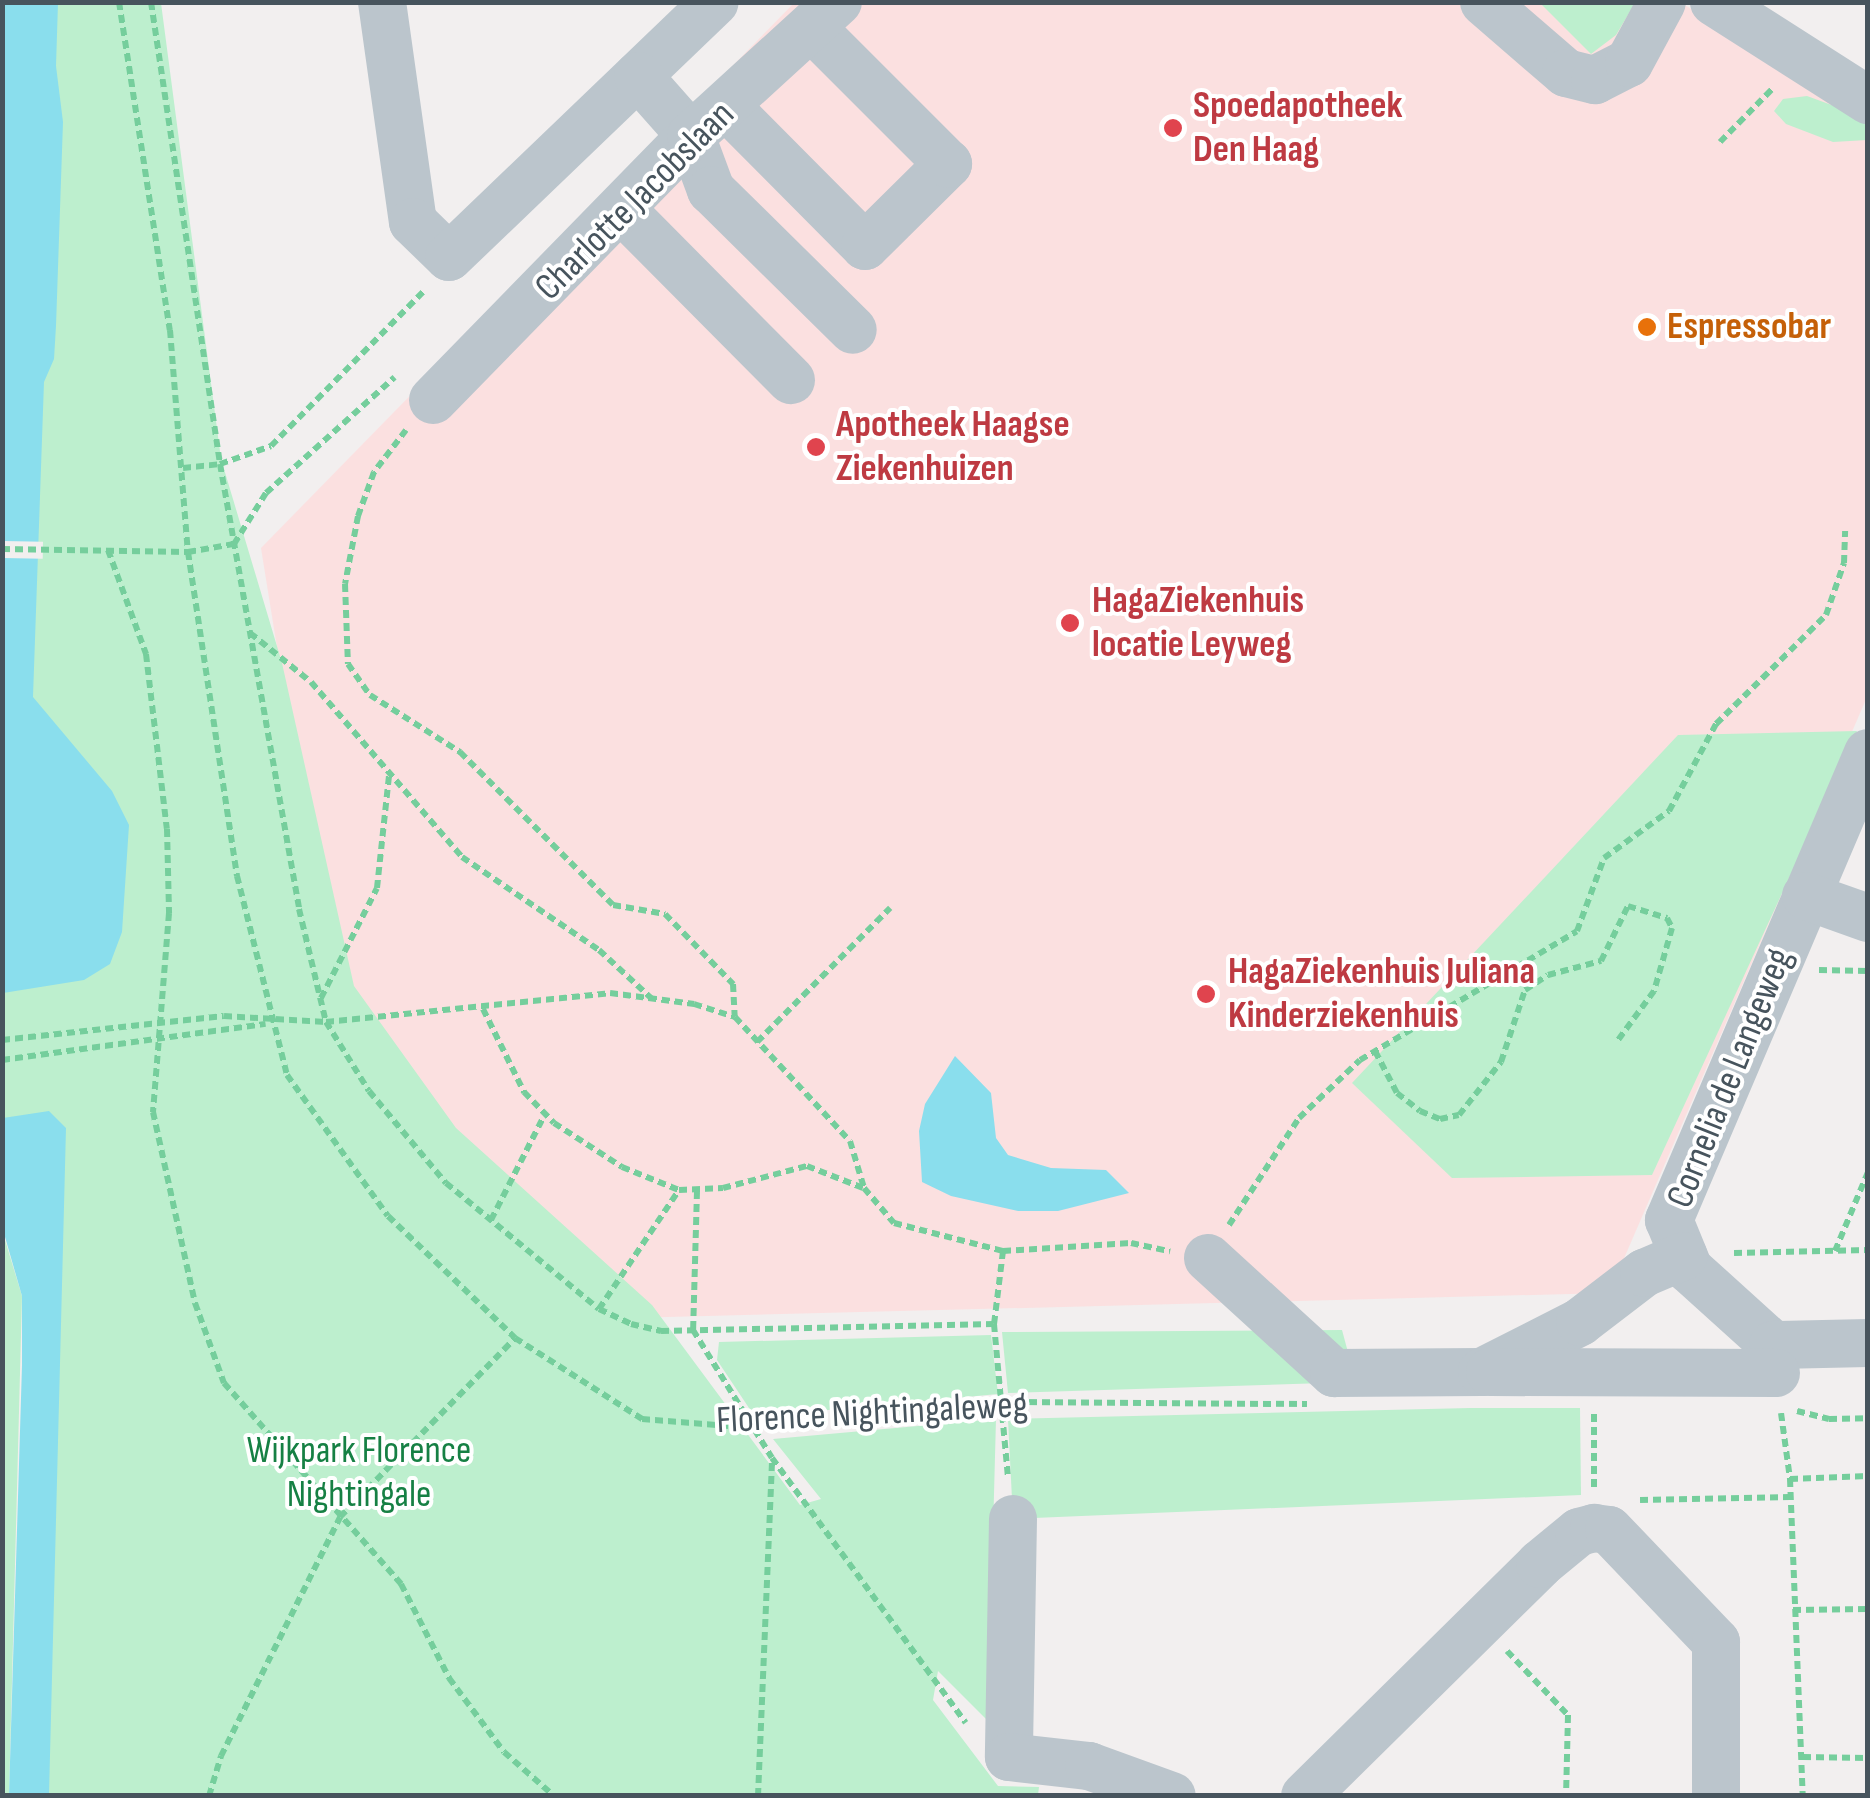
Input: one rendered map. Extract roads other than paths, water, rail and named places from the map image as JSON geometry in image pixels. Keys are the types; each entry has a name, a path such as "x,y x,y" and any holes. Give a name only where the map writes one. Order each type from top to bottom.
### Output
{"street":[{"path":"382,2 413,222 449,257 715,2"},
{"path":"1484,2 1566,72 1595,80 1630,64 1662,2"},
{"path":"1714,2 1868,100"},
{"path":"638,76 710,122 865,246 948,164 825,15"},
{"name":"Charlotte Jacobslaan","path":"434,400 710,122 825,15"},
{"path":"710,122 711,190 852,330"},
{"path":"624,212 791,380"},
{"name":"Cornelia de Langeweg","path":"1868,753 1839,908 1670,1220 1700,1254 1724,1305 1773,1345 1868,1342"},
{"path":"1482,1372 1580,1322 1644,1272 1700,1254"},
{"path":"1208,1258 1334,1373 1482,1372 1778,1388"},
{"path":"1013,1519 1009,1758 1089,1766 1172,1796"},
{"path":"1305,1796 1540,1564 1579,1532 1594,1528 1608,1530 1716,1642 1716,1796"}],"water":[{"path":"3,3 58,3 56,66 63,122 56,326 54,359 44,382 33,697 112,791 129,825 122,932 110,964 84,980 3,993"},
{"path":"955,1056 991,1093 996,1138 1008,1155 1051,1168 1106,1170 1129,1193 1058,1211 1018,1211 951,1196 922,1182 919,1131 925,1104"},
{"path":"49,1111 66,1128 49,1795 9,1795 22,1296 3,1230 3,1118"}],"place":[{"name":"Spoedapotheek Den Haag","path":"1173,128"},
{"name":"Espressobar","path":"1647,327"},
{"name":"Apotheek Haagse Ziekenhuizen","path":"816,447"},
{"name":"HagaZiekenhuis locatie Leyweg","path":"1070,623"},
{"name":"HagaZiekenhuis Juliana Kinderziekenhuis","path":"1206,994"}],"park label":[{"name":"Wijkpark Florence Nightingale","path":"359,1473"}]}
